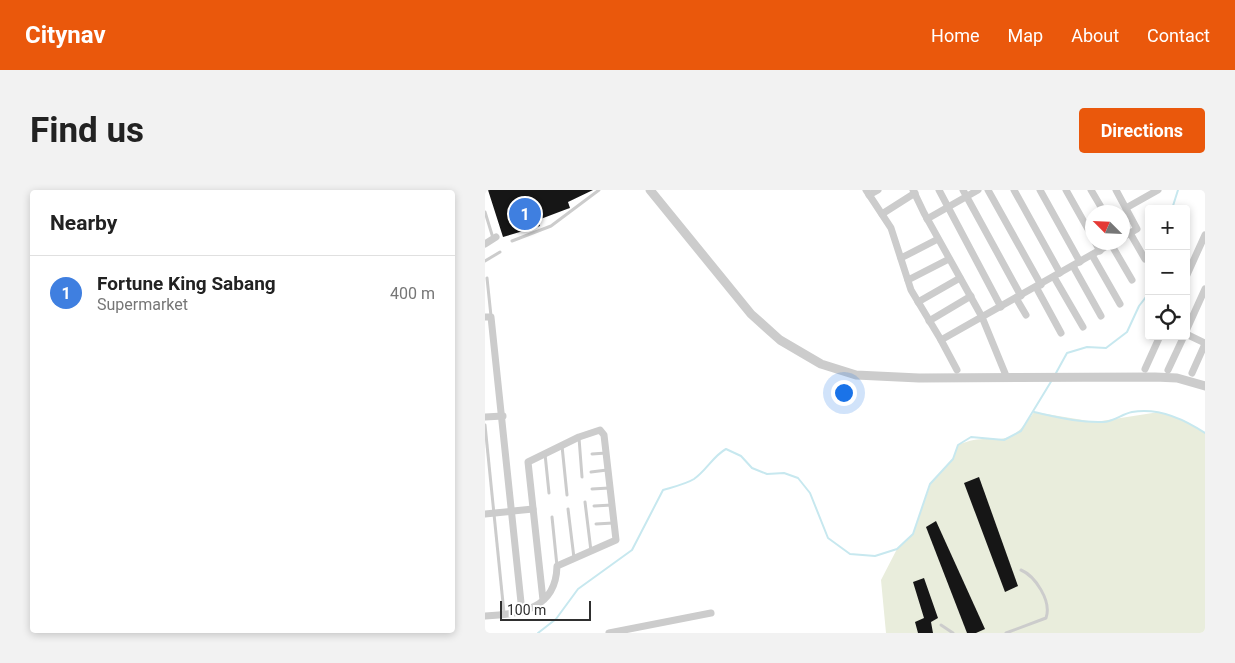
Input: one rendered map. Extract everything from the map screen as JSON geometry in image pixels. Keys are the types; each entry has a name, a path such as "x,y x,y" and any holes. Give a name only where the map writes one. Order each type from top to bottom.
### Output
{"street":[{"path":"650,190 751,314 780,340 821,364 856,375 919,378 1155,377 1177,378 1205,386"},
{"path":"878,190 868,193 891,228 908,280 918,302 957,370"},
{"path":"939,190 1001,307"},
{"path":"927,219 965,193 978,190"},
{"path":"988,190 1061,333"},
{"path":"1014,190 1083,327"},
{"path":"1040,190 1080,262"},
{"path":"1066,190 1085,224"},
{"path":"1091,190 1100,205"},
{"path":"1116,190 1124,205"},
{"path":"1130,206 1158,190"},
{"path":"882,214 914,192 982,317 1011,378"},
{"path":"965,193 1019,297 1026,316"},
{"path":"1130,216 1137,229 1130,233 1145,259"},
{"path":"1190,268 1205,235"},
{"path":"485,244 495,238"},
{"path":"901,258 938,239"},
{"path":"1116,250 1132,280"},
{"path":"941,340 1100,251"},
{"path":"1092,255 1120,304"},
{"path":"908,280 949,259"},
{"path":"1073,266 1101,316"},
{"path":"918,302 960,278"},
{"path":"1190,323 1205,289"},
{"path":"929,321 971,296"},
{"path":"488,317 503,416 522,612"},
{"path":"1190,336 1205,343 1192,373"},
{"path":"1145,369 1158,340"},
{"path":"1169,370 1182,340"},
{"path":"485,418 503,416"},
{"path":"485,616 522,612 543,600 553,587 557,566 615,541 615,522 606,453 602,432 596,430 528,462 543,600"},
{"path":"485,514 533,509"},
{"path":"609,633 711,613"}],"lane":[{"path":"512,241 551,226 599,190"},
{"path":"485,212 495,238"},
{"path":"485,262 500,252"},
{"path":"487,278 488,317"},
{"path":"485,425 504,615"},
{"path":"579,437 581,476"},
{"path":"561,445 567,495"},
{"path":"545,453 549,493"},
{"path":"592,454 606,453"},
{"path":"591,472 608,470"},
{"path":"592,489 610,488"},
{"path":"585,502 591,552"},
{"path":"593,506 612,505"},
{"path":"568,509 574,559"},
{"path":"551,517 557,566"},
{"path":"596,524 615,522"},
{"path":"1007,633 1046,618 1048,614 1033,577 1021,570"},
{"path":"941,625 953,633"}],"green space":[{"path":"1034,412 1095,422 1159,412 1185,421 1205,433 1205,633 886,633 881,580 897,549 913,534 931,483 953,459 958,445 982,439 1007,438 1024,426"}],"building":[{"path":"488,190 593,190 568,202 570,208 538,220 540,226 503,237"},
{"path":"979,477 1018,586 1005,592 964,483"},
{"path":"936,521 985,629 976,633 967,633 926,527"},
{"path":"924,578 938,618 931,622 933,633 918,633 915,622 924,618 913,582"}],"waterway":[{"path":"1173,205 1178,190"},
{"path":"1056,373 1067,353 1087,347 1106,348 1127,332 1139,306 1147,295"},
{"path":"538,633 556,619 578,589 632,550 663,490 694,479 703,472 717,455 726,449 741,456 752,468 767,474 784,473 798,478 810,493 828,538 850,554 875,556 897,549 913,534 930,484 953,459 958,445 971,437 1004,440 1021,431 1052,380"},
{"path":"1034,412 1086,422 1103,422 1132,412 1152,411 1171,415 1205,433"}],"place":[{"name":"Fortune King Sabang","path":"525,214"}]}
